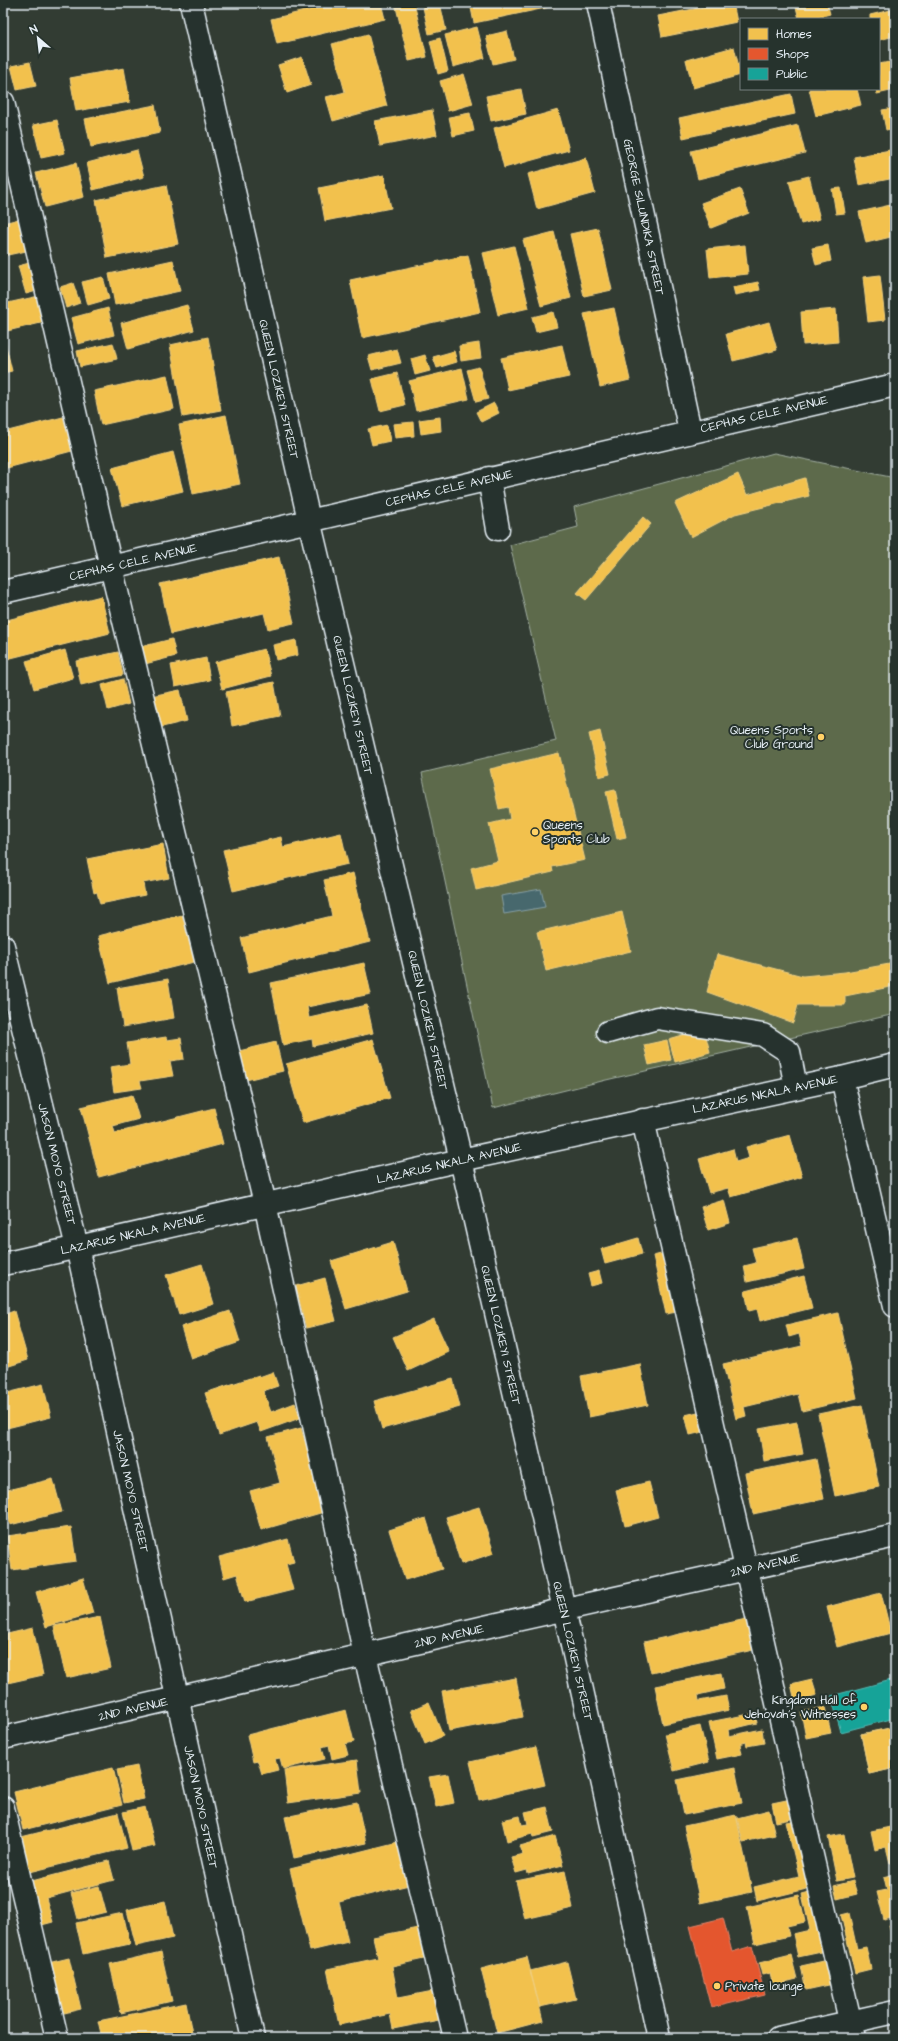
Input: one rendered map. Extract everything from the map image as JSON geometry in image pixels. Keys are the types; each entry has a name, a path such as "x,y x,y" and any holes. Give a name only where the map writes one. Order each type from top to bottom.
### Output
{"main road":[{"name":"QUEEN LOZIKEYI STREET","path":"191,3 309,520 461,1160 564,1609 659,2038"},
{"name":"GEORGE SILUNDIKA STREET","path":"598,3 690,431"},
{"path":"3,102 111,567 265,1204 365,1655 455,2038"},
{"name":"CEPHAS CELE AVENUE","path":"3,592 895,384"},
{"path":"489,478 498,528"},
{"name":"JASON MOYO STREET","path":"3,946 77,1247 253,2038"},
{"path":"608,1032 657,1018 763,1035 789,1052 796,1087"},
{"name":"LAZARUS NKALA AVENUE","path":"3,1264 461,1160 842,1078 895,1065"},
{"path":"842,1078 895,1306"},
{"path":"643,1120 852,2030"},
{"name":"2ND AVENUE","path":"3,1738 564,1609 895,1536"},
{"path":"3,1808 57,2038"},
{"path":"778,2038 852,2030 895,2012"}],"green space":[{"path":"774,453 895,478 895,1014 606,1080 493,1108 422,773 556,741 510,545 578,527 574,507"}],"water":[{"path":"541,889 545,907 504,914 501,896"}],"building: Homes":[{"path":"339,3 381,3 385,19 277,44 271,19"},
{"path":"395,3 414,3 427,57 409,61"},
{"path":"422,3 440,3 446,30 429,34"},
{"path":"470,3 554,3 555,6 474,23"},
{"path":"724,3 733,3 737,22 662,37 658,16"},
{"path":"795,3 827,3 830,14 815,18 799,18"},
{"path":"895,9 895,36 880,40 880,18 870,18 870,15"},
{"path":"477,27 485,58 453,67 445,35"},
{"path":"507,31 514,59 493,64 486,36"},
{"path":"368,34 387,106 333,121 326,97 345,92 332,44"},
{"path":"440,38 448,71 438,74 430,41"},
{"path":"734,47 740,75 693,88 686,60"},
{"path":"302,57 311,85 287,93 278,65"},
{"path":"895,61 895,90 877,94 876,90 880,90 880,64"},
{"path":"30,62 36,86 17,90 11,66"},
{"path":"124,68 130,102 76,111 70,78"},
{"path":"464,74 473,104 448,111 440,81"},
{"path":"521,89 526,114 491,121 486,96"},
{"path":"809,90 857,90 861,105 816,116"},
{"path":"791,94 795,114 683,138 679,118"},
{"path":"155,105 160,133 91,147 85,119"},
{"path":"895,108 895,128 886,130 882,110"},
{"path":"432,110 437,135 380,146 375,121"},
{"path":"558,110 569,150 504,168 494,128"},
{"path":"470,113 474,131 453,136 449,117"},
{"path":"57,120 65,153 41,158 33,125"},
{"path":"798,125 805,153 698,179 691,151"},
{"path":"895,149 895,178 859,185 854,157"},
{"path":"137,150 144,177 93,190 87,163"},
{"path":"586,158 595,193 537,209 528,174"},
{"path":"76,163 84,197 45,207 36,173"},
{"path":"384,175 391,208 325,221 319,188"},
{"path":"809,176 820,219 801,224 789,181"},
{"path":"166,185 178,244 107,258 96,200"},
{"path":"841,188 845,213 836,214 832,189"},
{"path":"740,189 749,213 711,228 701,203"},
{"path":"895,204 895,236 866,243 859,212"},
{"path":"23,218 31,250 3,256 3,223"},
{"path":"598,228 612,290 584,296 570,234"},
{"path":"554,232 571,298 541,306 523,240"},
{"path":"745,245 748,274 710,278 707,249"},
{"path":"828,245 831,261 816,265 812,248"},
{"path":"514,246 529,308 498,315 483,253"},
{"path":"468,255 480,312 362,338 350,280"},
{"path":"173,260 180,291 115,305 109,274"},
{"path":"37,261 44,289 26,294 18,266"},
{"path":"880,275 885,320 868,322 863,277"},
{"path":"103,277 109,299 88,305 82,282"},
{"path":"758,282 760,290 735,295 733,287"},
{"path":"73,283 80,303 66,308 60,287"},
{"path":"39,296 45,322 3,332 3,304"},
{"path":"187,305 194,330 128,349 121,323"},
{"path":"108,308 114,335 78,344 71,318"},
{"path":"614,308 630,380 600,387 584,314"},
{"path":"836,309 838,342 803,345 801,312"},
{"path":"553,312 557,327 536,332 532,317"},
{"path":"769,322 777,350 733,361 726,334"},
{"path":"208,337 221,410 183,417 170,345"},
{"path":"3,342 5,342 12,371 3,373"},
{"path":"113,343 117,359 80,367 77,351"},
{"path":"479,343 481,358 461,361 459,346"},
{"path":"562,345 569,377 508,390 501,358"},
{"path":"397,349 401,363 372,370 368,356"},
{"path":"454,351 457,362 437,368 433,357"},
{"path":"425,355 430,371 415,375 411,359"},
{"path":"479,367 488,399 476,402 467,370"},
{"path":"462,368 469,399 416,411 409,381"},
{"path":"397,373 405,405 380,411 372,379"},
{"path":"167,375 174,409 101,425 94,391"},
{"path":"494,403 499,413 481,422 476,412"},
{"path":"226,415 240,484 193,494 179,425"},
{"path":"63,417 72,451 3,469 3,428 4,432"},
{"path":"440,417 441,431 421,434 419,420"},
{"path":"413,422 414,436 395,438 393,424"},
{"path":"387,425 390,441 372,445 368,429"},
{"path":"173,452 183,491 122,506 112,468"},
{"path":"738,474 747,495 805,478 809,496 735,514 691,537 675,503"},
{"path":"643,517 651,524 586,600 577,593"},
{"path":"279,557 294,623 268,629 264,613 171,634 160,584"},
{"path":"101,596 110,633 3,660 3,621"},
{"path":"172,639 176,656 145,664 140,647"},
{"path":"296,640 298,655 276,660 273,645"},
{"path":"264,649 271,676 222,689 215,662"},
{"path":"65,650 73,678 34,689 26,661"},
{"path":"118,652 123,675 81,685 76,661"},
{"path":"206,658 210,680 175,687 171,665"},
{"path":"123,679 129,704 108,710 102,685"},
{"path":"274,682 280,716 232,726 226,692"},
{"path":"180,690 187,721 158,728 151,696"},
{"path":"600,731 610,774 599,777 589,734"},
{"path":"559,753 585,860 552,867 553,872 476,890 471,868 498,861 489,824 510,819 508,807 499,809 490,769"},
{"path":"615,790 626,837 617,839 606,792"},
{"path":"341,833 348,864 233,891 223,850 281,837 283,847"},
{"path":"163,844 169,878 143,883 145,895 100,904 97,892 94,893 87,859"},
{"path":"353,873 370,942 249,972 241,938 332,916 324,880"},
{"path":"622,912 631,951 546,971 537,932"},
{"path":"182,915 194,962 110,983 98,936"},
{"path":"717,954 803,976 845,972 895,963 895,986 845,996 845,1005 798,1005 793,1023 707,992"},
{"path":"364,963 371,994 307,1007 309,1018 367,1005 373,1033 313,1046 312,1039 283,1045 271,983"},
{"path":"168,979 174,1018 123,1027 117,988"},
{"path":"704,1029 710,1052 675,1062 669,1039"},
{"path":"166,1037 167,1040 181,1038 184,1059 170,1061 173,1076 140,1081 142,1088 114,1092 110,1067 130,1064 127,1043"},
{"path":"373,1039 390,1098 303,1123 286,1064"},
{"path":"667,1040 671,1060 649,1065 644,1045"},
{"path":"276,1042 283,1071 246,1080 239,1051"},
{"path":"132,1095 139,1119 113,1126 115,1133 214,1108 223,1144 99,1177 81,1107"},
{"path":"790,1135 802,1177 731,1197 728,1188 709,1193 699,1159 733,1149 736,1162 749,1158 746,1147"},
{"path":"724,1200 730,1223 708,1230 701,1207"},
{"path":"638,1238 642,1254 605,1264 601,1249"},
{"path":"797,1238 804,1269 747,1282 744,1266 756,1263 752,1248"},
{"path":"393,1242 407,1291 346,1309 331,1261"},
{"path":"669,1252 682,1311 666,1314 653,1256"},
{"path":"202,1264 214,1304 179,1315 166,1275"},
{"path":"599,1271 602,1283 591,1286 588,1274"},
{"path":"804,1276 812,1308 760,1321 757,1309 749,1311 745,1291"},
{"path":"325,1278 336,1321 306,1328 296,1286"},
{"path":"14,1311 28,1360 3,1368 3,1315"},
{"path":"230,1311 240,1342 191,1359 181,1327"},
{"path":"838,1313 857,1398 802,1411 798,1394 744,1407 746,1416 736,1419 723,1364 802,1346 799,1334 789,1337 786,1325"},
{"path":"434,1319 449,1352 408,1371 393,1337"},
{"path":"640,1364 648,1405 589,1417 581,1376"},
{"path":"273,1372 278,1386 263,1391 271,1412 295,1403 300,1418 261,1432 257,1422 219,1435 205,1393 259,1375 259,1377"},
{"path":"453,1379 460,1407 382,1429 374,1401"},
{"path":"43,1384 51,1417 3,1429 3,1394"},
{"path":"862,1405 879,1487 835,1496 818,1414"},
{"path":"706,1410 711,1430 690,1435 685,1415"},
{"path":"797,1422 803,1454 764,1461 759,1429"},
{"path":"301,1428 314,1474 331,1510 261,1530 250,1491 280,1483 268,1437"},
{"path":"816,1459 824,1499 753,1514 745,1473"},
{"path":"53,1479 62,1512 10,1525 3,1491"},
{"path":"649,1482 658,1517 625,1526 616,1490"},
{"path":"479,1507 494,1553 461,1564 446,1517"},
{"path":"426,1518 442,1569 405,1580 389,1530"},
{"path":"71,1527 76,1561 12,1570 7,1536"},
{"path":"288,1539 294,1562 286,1564 293,1590 245,1602 237,1574 224,1578 219,1557"},
{"path":"83,1578 93,1613 46,1627 36,1592"},
{"path":"881,1593 891,1633 837,1647 827,1607"},
{"path":"100,1617 111,1668 66,1678 54,1626"},
{"path":"746,1619 753,1650 651,1673 644,1642"},
{"path":"33,1628 43,1675 3,1684 3,1635"},
{"path":"721,1673 724,1689 698,1695 699,1701 726,1696 729,1710 663,1724 655,1686"},
{"path":"516,1678 523,1717 449,1731 442,1691"},
{"path":"812,1679 817,1695 795,1701 791,1684"},
{"path":"429,1702 443,1736 425,1744 411,1710"},
{"path":"825,1707 831,1733 806,1738 801,1712"},
{"path":"346,1710 354,1742 345,1744 348,1755 332,1759 329,1745 322,1747 325,1759 283,1769 280,1758 275,1759 278,1770 262,1774 258,1761 253,1762 247,1735"},
{"path":"755,1713 757,1723 728,1730 729,1736 762,1729 764,1743 747,1746 746,1742 740,1744 742,1754 717,1759 709,1722"},
{"path":"700,1726 709,1762 674,1771 665,1734"},
{"path":"895,1727 895,1741 890,1742 892,1753 895,1753 895,1768 869,1774 861,1734"},
{"path":"895,1727 895,1768 869,1774 861,1734"},
{"path":"536,1747 545,1785 479,1800 470,1762"},
{"path":"357,1760 361,1793 288,1803 284,1770"},
{"path":"137,1766 144,1799 124,1803 117,1770"},
{"path":"113,1768 122,1805 23,1830 14,1792"},
{"path":"735,1768 742,1803 684,1815 677,1780"},
{"path":"448,1774 454,1803 436,1807 429,1777"},
{"path":"796,1798 801,1817 776,1822 772,1803"},
{"path":"357,1802 366,1843 294,1858 285,1817"},
{"path":"145,1807 155,1846 132,1851 123,1812"},
{"path":"547,1807 553,1832 533,1837 532,1834 507,1841 502,1820 520,1816 522,1825 528,1824 525,1812"},
{"path":"769,1810 775,1835 743,1842 737,1818"},
{"path":"118,1813 127,1848 30,1872 21,1837"},
{"path":"736,1815 752,1892 700,1903 684,1826"},
{"path":"799,1820 815,1887 757,1901 754,1887 799,1876 786,1822"},
{"path":"895,1826 895,1862 890,1863 886,1847 875,1850 871,1831"},
{"path":"844,1834 853,1878 837,1881 828,1837"},
{"path":"555,1836 563,1865 528,1874 527,1870 516,1873 511,1857 523,1854 520,1846"},
{"path":"402,1841 413,1884 339,1902 348,1942 310,1951 290,1869"},
{"path":"109,1861 114,1880 46,1898 53,1922 38,1926 24,1883"},
{"path":"565,1871 573,1908 525,1919 516,1881"},
{"path":"895,1874 895,1890 891,1875"},
{"path":"891,1875 895,1890 895,1917 884,1920 877,1892 887,1890 884,1877"},
{"path":"853,1881 857,1894 837,1899 834,1886"},
{"path":"99,1886 106,1912 78,1919 71,1893"},
{"path":"817,1890 831,1950 798,1957 793,1934 810,1930 802,1894"},
{"path":"799,1895 805,1922 787,1926 789,1936 755,1944 747,1907"},
{"path":"165,1901 173,1938 136,1946 127,1910"},
{"path":"123,1913 130,1944 83,1954 76,1923"},
{"path":"849,1913 857,1949 866,1947 871,1969 855,1973 841,1915"},
{"path":"895,1924 895,1939 893,1940 889,1926"},
{"path":"418,1928 424,1959 392,1966 398,1998 433,1991 439,2020 393,2029 390,2014 339,2025 327,1969 378,1958 373,1937"},
{"path":"161,1952 172,2001 121,2013 110,1964"},
{"path":"791,1955 797,1979 773,1985 770,1973 762,1975 759,1963"},
{"path":"527,1957 543,2021 497,2033 481,1969"},
{"path":"69,1958 81,2009 56,2015 44,1964"},
{"path":"833,1959 838,1983 806,1990 801,1966"},
{"path":"567,1962 576,1999 540,2007 530,1971"},
{"path":"186,2003 193,2038 102,2038 98,2021"}],"building: Shops":[{"path":"723,1918 732,1952 752,1946 765,1995 711,2008 690,1926"}],"building: Public":[{"name":"Kingdom Hall of Jehovah's Witnesses","path":"895,1679 895,1718 841,1732 831,1696"}],"place":[{"name":"Queens Sports Club Ground","path":"821,737"},
{"name":"Queens Sports Club","path":"535,832"},
{"name":"Kingdom Hall of Jehovah's Witnesses","path":"864,1707"},
{"name":"Private lounge","path":"717,1986"}]}
